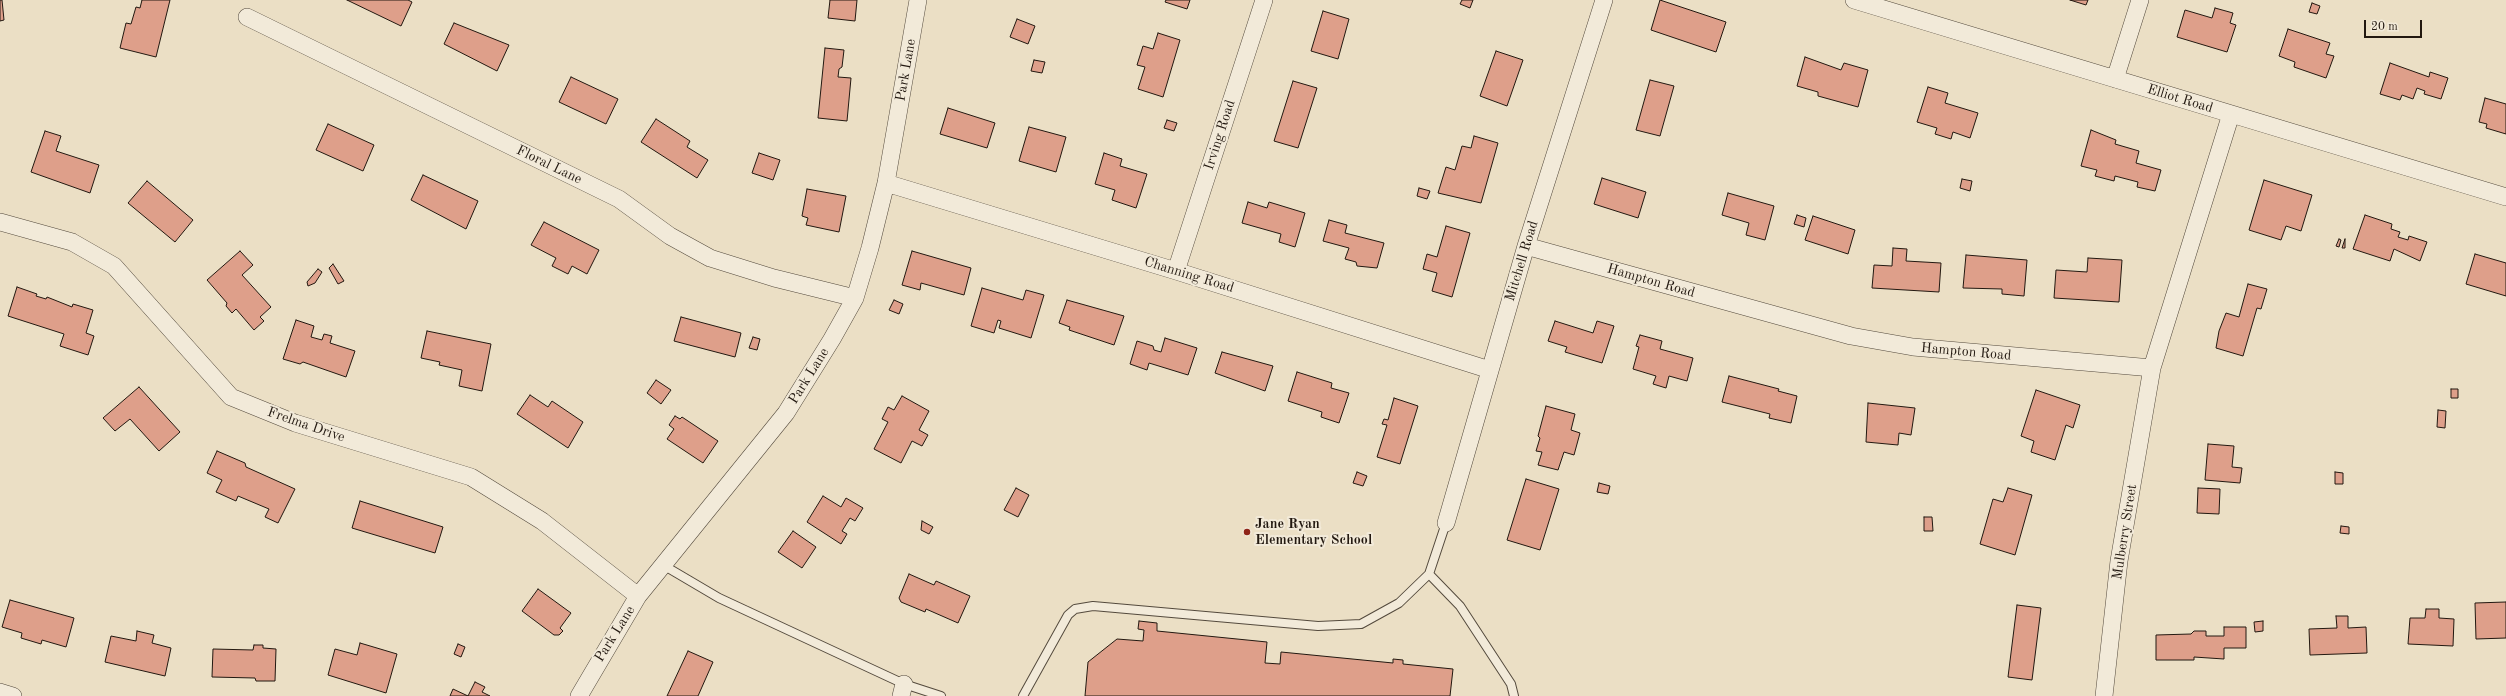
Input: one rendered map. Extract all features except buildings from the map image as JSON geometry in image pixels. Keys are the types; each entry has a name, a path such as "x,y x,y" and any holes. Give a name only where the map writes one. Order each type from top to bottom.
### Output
{"street":[{"name":"Park Lane","path":"578,696 638,596 786,413 832,340 854,298 870,248 886,183 918,0"},
{"name":"Irving Road","path":"1176,271 1264,0"},
{"name":"Mitchell Road","path":"1446,523 1526,246 1604,0"},
{"name":"Elliot Road","path":"1854,0 2506,197"},
{"path":"2115,79 2140,0"},
{"name":"Floral Lane","path":"247,17 619,199 670,236 710,258 774,278 854,298"},
{"path":"2152,368 2231,114"},
{"name":"Channing Road","path":"886,183 1176,271 1490,370"},
{"name":"Frelma Drive","path":"0,222 72,242 114,266 231,397 295,423 471,477 542,521 638,596"},
{"name":"Hampton Road","path":"1526,246 1851,336 1913,347 2152,368"},
{"name":"Mulberry Street","path":"2104,696 2119,561 2152,368"},
{"path":"0,692 13,696"}],"lane":[{"path":"1023,696 1068,615 1079,608 1093,606 1318,626 1361,624 1399,603 1428,574 1446,523"},
{"path":"663,565 718,598 903,690 941,696"},
{"path":"1428,574 1460,606 1511,684 1514,696"}],"place":[{"name":"Jane Ryan Elementary School","path":"1247,532"}]}
